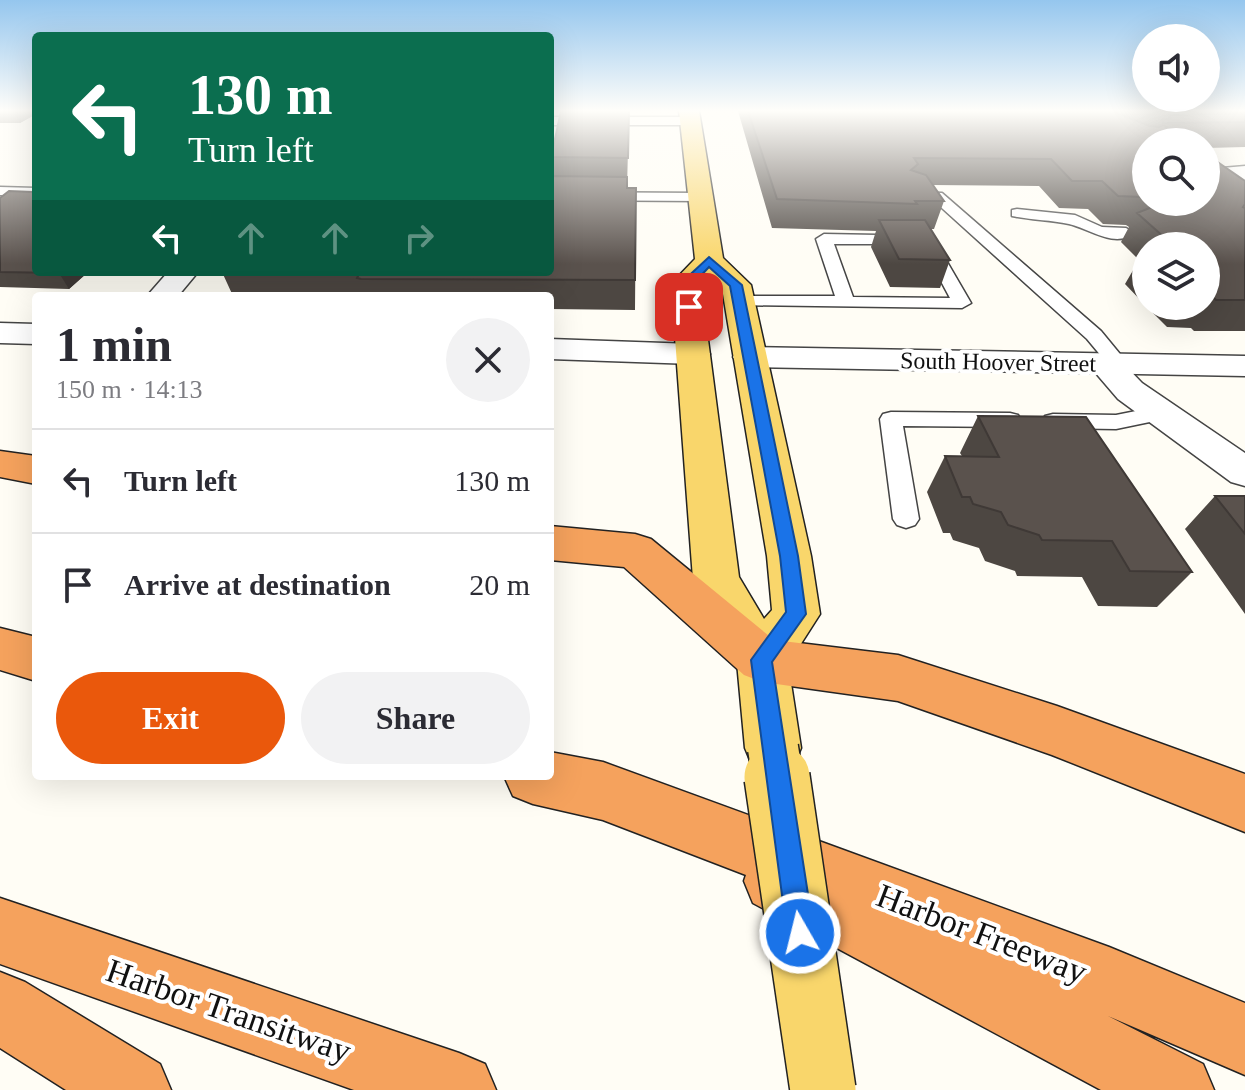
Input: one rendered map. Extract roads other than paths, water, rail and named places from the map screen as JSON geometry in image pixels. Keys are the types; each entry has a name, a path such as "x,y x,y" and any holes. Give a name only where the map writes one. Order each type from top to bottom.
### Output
{"highway":[{"path":"0,464 32,469"},
{"path":"554,543 635,551 762,660 898,678 1057,731 1245,803"},
{"path":"0,649 32,658"},
{"name":"Harbor Freeway","path":"552,780 603,791 1109,981 1245,1039"},
{"path":"603,791 1177,1090"},
{"name":"Harbor Transitway","path":"0,931 459,1090"},
{"path":"0,1007 134,1090"}],"main road":[{"path":"696,162 709,261 736,285 740,301 789,556 796,614 762,660"},
{"path":"709,261 686,284 716,579 762,660 823,1090"}],"street":[{"path":"1220,171 1245,173"},
{"path":"1220,174 1245,184"},
{"path":"166,292 180,276"},
{"path":"0,333 32,334"},
{"path":"554,349 693,354"},
{"name":"South Hoover Street","path":"750,357 1245,366"},
{"path":"1112,364 1130,391 1245,472"}],"lane":[{"path":"0,191 32,191"},
{"path":"554,196 701,197"},
{"path":"913,196 937,196 1094,335 1112,364"},
{"path":"1017,213 1075,220 1099,232 1126,233"},
{"path":"740,301 948,303 962,303 926,239 824,239 846,302"},
{"path":"906,519 891,419 1116,422 1161,413"}]}
